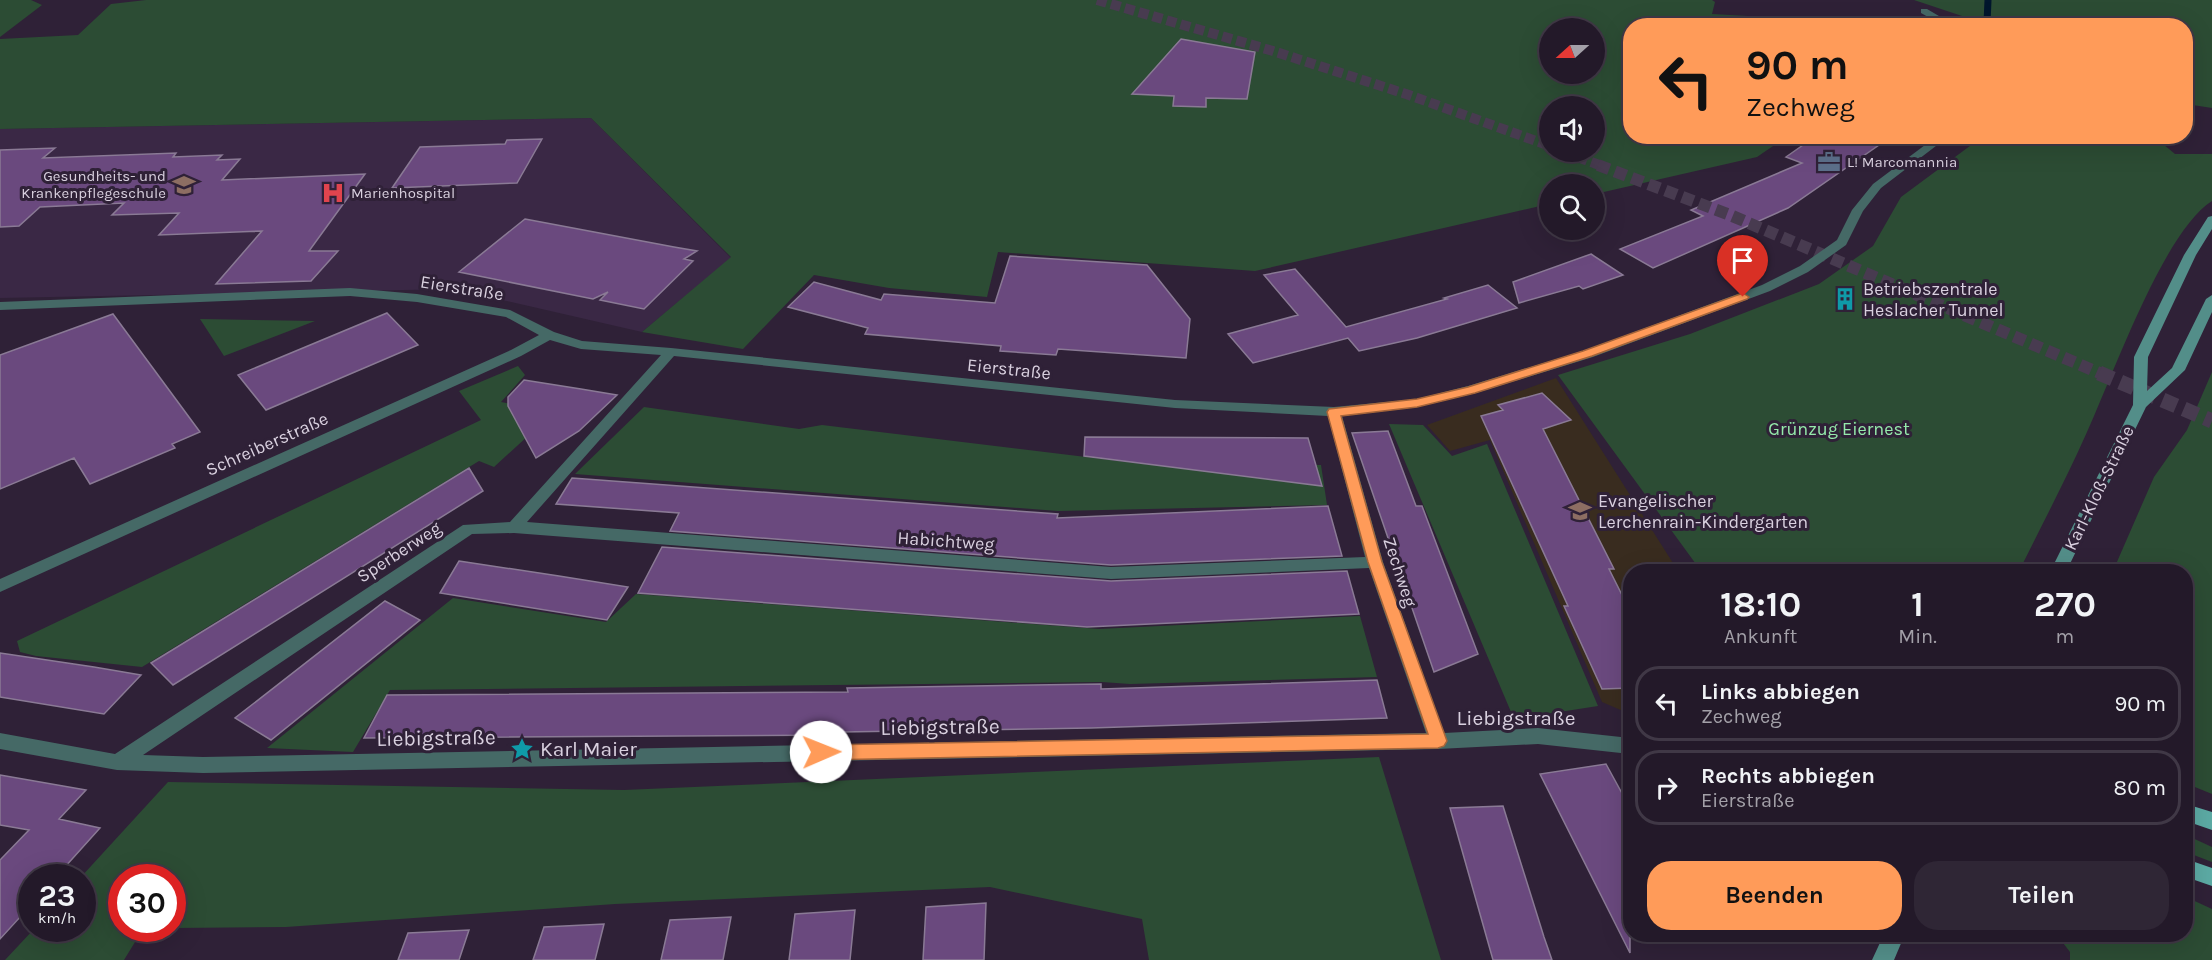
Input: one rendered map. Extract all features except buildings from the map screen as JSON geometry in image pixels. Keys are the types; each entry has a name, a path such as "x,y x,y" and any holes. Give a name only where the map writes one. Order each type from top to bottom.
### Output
{"main road":[{"name":"Karl-Kloß-Straße","path":"2140,405 2141,357 2190,255 2212,219"},
{"name":"Karl-Kloß-Straße","path":"2062,564 2140,405 2178,370 2212,299"},
{"path":"2193,815 2212,821"},
{"path":"2193,870 2212,877"},
{"path":"1883,960 1891,942"}],"street":[{"path":"1924,11 1937,18"},
{"name":"Eierstraße","path":"0,306 350,292 417,298 510,314 549,335 581,345 671,352 1175,404 1334,412 1417,403 1471,390 1588,354 1766,288 1804,269 1842,242 1858,210 1877,186 1933,144"},
{"name":"Schreiberstraße","path":"0,586 516,354 549,335"},
{"path":"514,527 671,352"},
{"name":"Zechweg","path":"1334,412 1375,562 1438,741"},
{"name":"Habichtweg","path":"514,527 1111,573 1375,562"},
{"name":"Sperberweg","path":"117,762 469,530 514,527"},
{"name":"Liebigstraße","path":"0,741 117,762 214,765 1438,741 1538,736 1623,745"}],"shaded area":[{"name":"Marienhospital","path":"591,118 731,258 642,332 454,289 0,298 0,129"},
{"name":"Evangelischer Lerchenrain-Kindergarten","path":"1556,378 1674,564 1623,564 1623,711 1602,702 1490,440 1450,451 1427,425"}],"green space":[{"path":"0,0 31,0 42,5 0,37"},
{"path":"146,0 1712,0 1715,2 1712,14 1783,18 1623,18 1623,144 1776,144 1757,157 1605,192 1605,174 1539,174 1539,206 1255,271 998,252 987,297 889,288 814,275 743,349 642,332 731,257 591,118 0,129 0,39 78,35 111,4"},
{"path":"1914,0 2212,0 2212,108 2193,105 2193,18 1965,18"},
{"name":"Grünzug Eiernest","path":"1973,144 2163,144 2175,154 2212,154 2212,201 2194,218 2175,242 2158,273 2125,342 2079,450 2023,564 1696,564 1558,375 1690,334 1819,284 1873,246 1901,197"},
{"path":"200,319 315,321 224,356"},
{"path":"518,366 525,375 501,402 554,412 494,467 479,461 142,667 36,656 20,652 17,641 481,420 459,391"},
{"path":"2212,372 2212,794 2193,786 2193,564 2116,564 2154,477 2187,430"},
{"path":"644,407 799,429 822,425 1152,465 1321,465 1327,505 1058,511 575,474"},
{"path":"1389,424 1423,425 1452,456 1487,444 1598,706 1514,719"},
{"path":"636,594 1099,629 1360,616 1377,677 1130,684 1102,682 390,690 353,752 267,748 453,598 606,622"},
{"path":"1379,757 1441,960 1149,960 1142,919 990,887 615,904 286,927 186,928 186,864 108,864 108,942 135,942 124,960 5,960 22,942 96,942 96,864 93,864 168,782 624,790"},
{"path":"2193,838 2212,847 2212,862 2193,855"},
{"path":"2193,900 2212,909 2212,960 2070,960 2070,952 2062,942 2193,942"}],"waterway":[{"path":"1987,18 1988,0"}],"tunnel":[{"path":"1097,0 1273,51 1409,95 1539,142"},
{"path":"1591,162 1602,166"},
{"path":"1598,165 1730,215 2102,374"},
{"path":"2099,373 2212,421"}],"place":[{"name":"L! Marcomannia","path":"1829,162"},
{"name":"Gesundheits- und Krankenpflegeschule","path":"184,185"},
{"name":"Marienhospital","path":"333,193"},
{"name":"Betriebszentrale Heslacher Tunnel","path":"1845,299"},
{"name":"Evangelischer Lerchenrain-Kindergarten","path":"1580,511"},
{"name":"Karl Maier","path":"522,749"}],"route":[{"path":"821,752 1438,741 1375,562 1334,412 1417,403 1471,390 1588,354 1743,297"}]}
